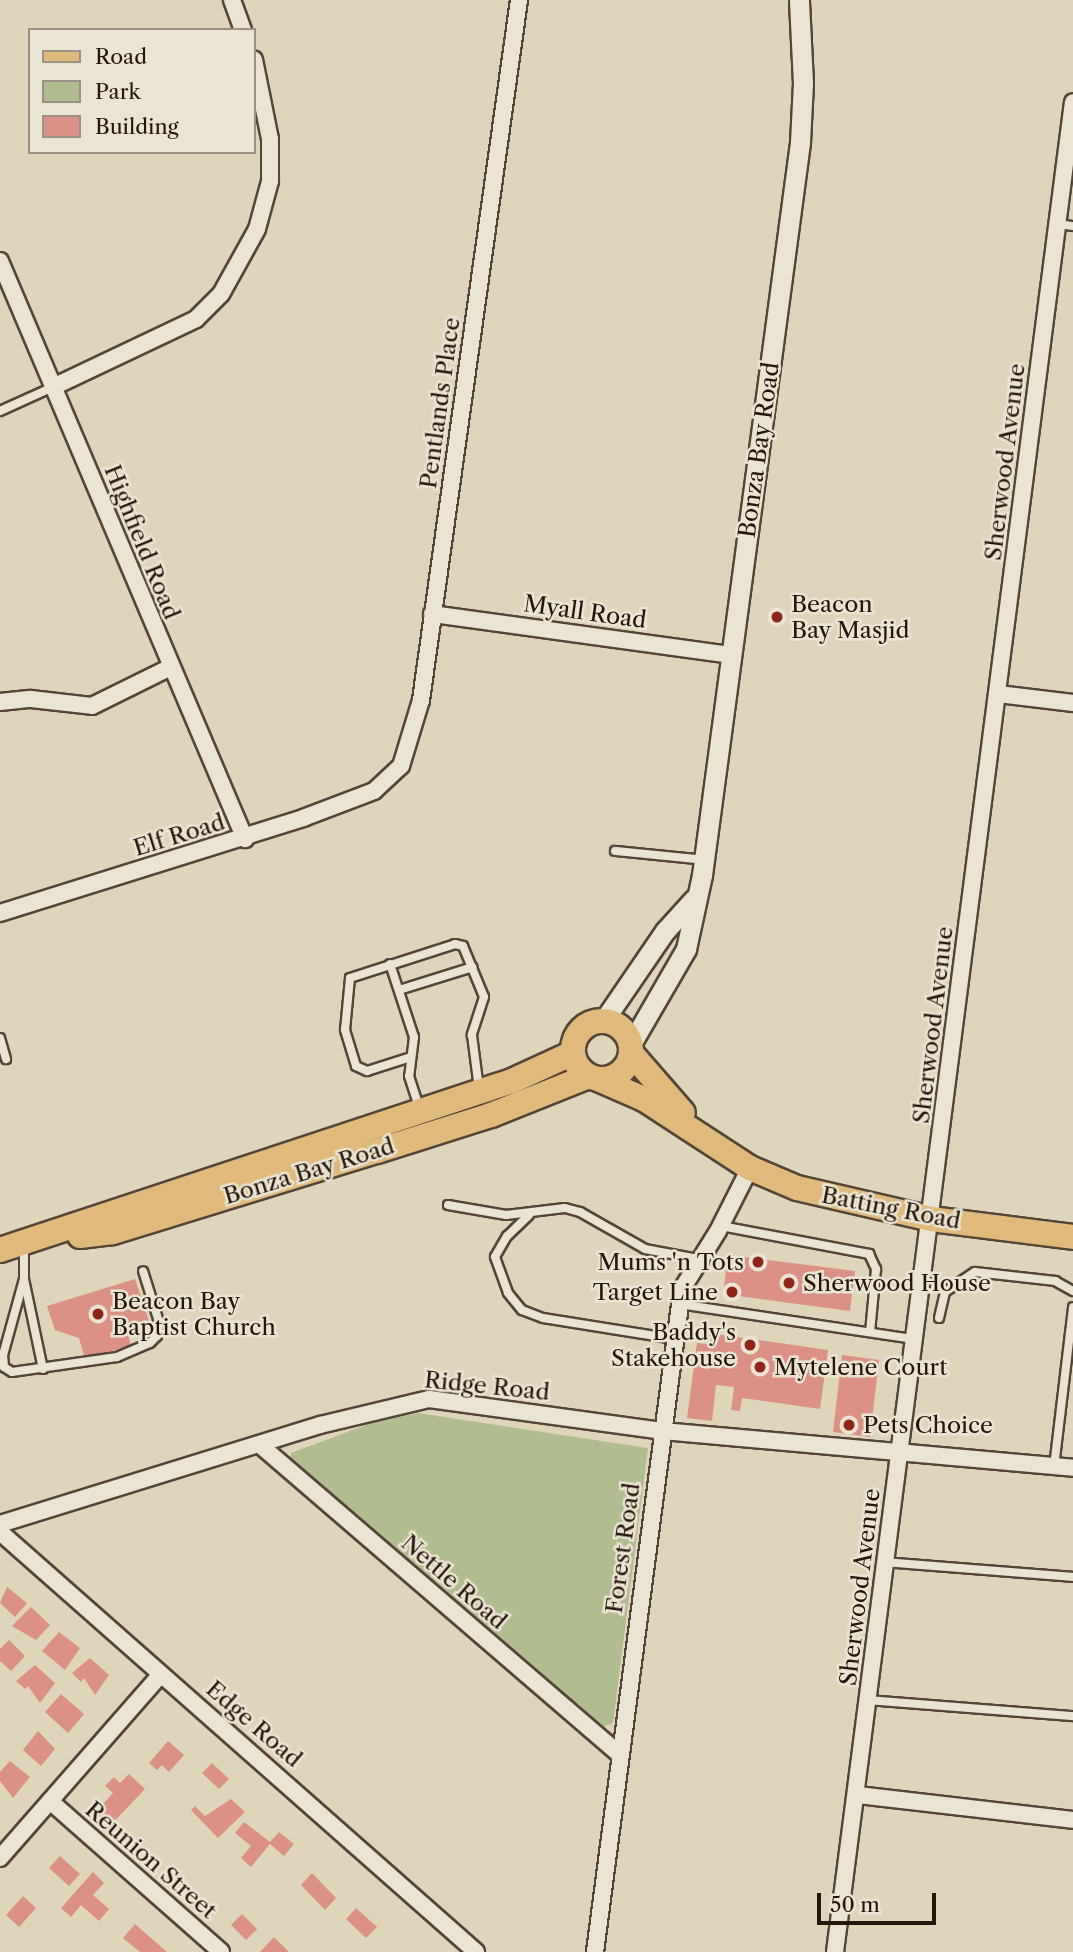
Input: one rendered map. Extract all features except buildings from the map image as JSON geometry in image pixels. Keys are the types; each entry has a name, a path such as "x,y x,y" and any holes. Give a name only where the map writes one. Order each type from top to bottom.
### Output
{"main road":[{"path":"604,1020 621,1028 631,1049 624,1070 593,1078 573,1053 584,1026 604,1020"},
{"name":"Batting Road","path":"631,1049 668,1099 719,1148"},
{"name":"Bonza Bay Road","path":"0,1250 480,1091 573,1053"},
{"name":"Batting Road","path":"593,1078 644,1099 750,1168 832,1199 931,1220 1073,1237"},
{"name":"Bonza Bay Road","path":"24,1242 113,1232 491,1115 593,1078"}],"street":[{"path":"232,0 242,28"},
{"name":"Pentlands Place","path":"368,794 395,775 407,749 421,700 519,0"},
{"name":"Bonza Bay Road","path":"631,1049 686,949 705,860 800,142 803,83 799,0"},
{"path":"53,387 196,320 226,286 257,229 270,181 270,139 256,70"},
{"name":"Sherwood Avenue","path":"835,1952 858,1795 912,1339 931,1220 998,694 1065,225 1073,102"},
{"name":"Highfield Road","path":"0,261 169,668 245,839"},
{"name":"Myall Road","path":"432,614 731,655"},
{"path":"0,702 30,699 92,706 169,668"},
{"path":"998,694 1073,703"},
{"name":"Elf Road","path":"0,913 245,839 368,794"},
{"name":"Bonza Bay Road","path":"604,1020 665,931 695,898"},
{"name":"Forest Road","path":"595,1952 679,1304 698,1259 721,1226 750,1168"},
{"name":"Ridge Road","path":"0,1524 320,1425 429,1398 662,1431 900,1455 1073,1468"},
{"name":"Nettle Road","path":"260,1445 619,1754"},
{"name":"Edge Road","path":"0,1532 476,1952"},
{"path":"0,1858 162,1674"},
{"path":"858,1795 1073,1820"},
{"name":"Reunion Street","path":"50,1801 216,1950"}],"lane":[{"path":"0,411 53,387"},
{"path":"615,851 705,860"},
{"path":"411,1057 367,1071 356,1066 346,1046 350,978 455,944 468,951 484,997 472,1035 480,1091"},
{"path":"390,964 414,1037 409,1076 421,1111"},
{"path":"399,990 473,967"},
{"path":"0,1038 6,1059"},
{"path":"448,1205 530,1215"},
{"path":"674,1339 542,1318 522,1310 508,1293 495,1257 507,1236 530,1215 551,1208 580,1212 645,1250 698,1259"},
{"path":"721,1226 869,1254 876,1269 870,1332"},
{"path":"24,1242 24,1279 43,1368"},
{"path":"24,1279 3,1364 12,1372 117,1357 154,1340 159,1322 143,1271"},
{"path":"939,1318 945,1292 975,1272 1055,1280 1073,1291"},
{"path":"679,1304 912,1339"},
{"path":"1054,1467 1073,1307"},
{"path":"884,1562 1073,1577"},
{"path":"868,1700 1073,1716"}],"green space":[{"path":"418,1413 648,1448 613,1723 601,1728 588,1721 291,1460 291,1453 374,1422"}],"place":[{"name":"Beacon Bay Masjid","path":"777,617"},
{"name":"Mums 'n Tots","path":"758,1262"},
{"name":"Sherwood House","path":"789,1283"},
{"name":"Target Line","path":"732,1292"},
{"name":"Beacon Bay Baptist Church","path":"98,1314"},
{"name":"Baddy's Stakehouse","path":"750,1345"},
{"name":"Mytelene Court","path":"760,1367"},
{"name":"Pets Choice","path":"849,1425"}]}
